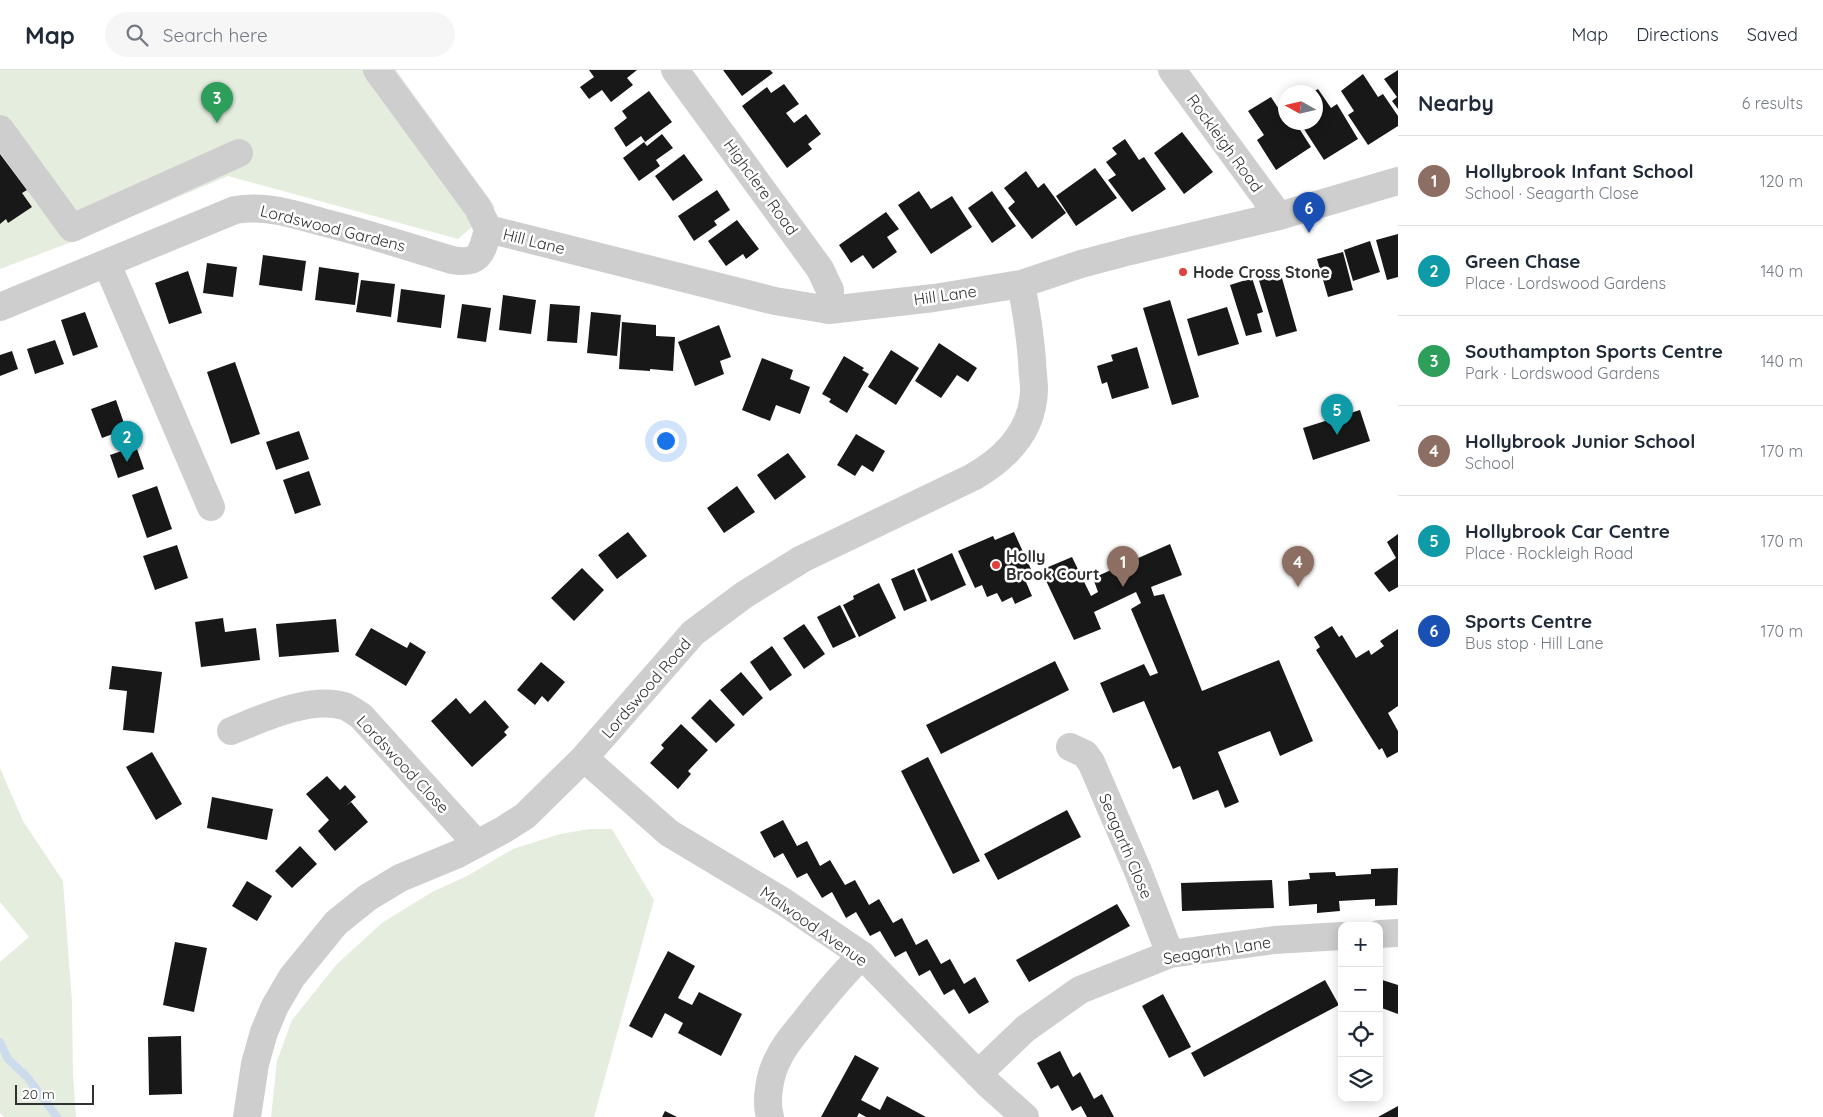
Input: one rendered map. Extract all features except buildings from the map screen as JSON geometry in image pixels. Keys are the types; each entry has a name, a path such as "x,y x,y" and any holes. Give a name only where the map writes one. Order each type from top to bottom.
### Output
{"street":[{"path":"377,70 478,208 488,229"},
{"name":"Highclere Road","path":"675,70 820,269 830,290 829,310"},
{"name":"Rockleigh Road","path":"1172,70 1278,216"},
{"path":"0,129 72,228 239,153"},
{"name":"Hill Lane","path":"488,229 775,301 829,310 934,298 1021,284 1081,264 1278,216 1398,182"},
{"name":"Lordswood Gardens","path":"0,307 235,210 260,207 277,210 464,262 474,260 481,254 488,229"},
{"path":"107,264 211,507"},
{"name":"Lordswood Road","path":"246,1117 255,1064 264,1032 275,1006 292,977 336,924 367,898 400,878 477,844 525,816 584,758 693,634 744,595 802,559 974,477 991,467 1004,455 1025,427 1032,407 1034,390 1029,331 1021,284"},
{"name":"Lordswood Close","path":"232,731 265,717 299,707 316,704 346,706 361,716 477,844"},
{"name":"Seagarth Close","path":"1070,747 1085,754 1091,762 1138,871 1170,954"},
{"name":"Malwood Avenue","path":"584,758 669,833 784,902 862,955 978,1074 1025,1117"},
{"path":"1383,934 1398,933"},
{"name":"Seagarth Lane","path":"978,1074 1025,1029 1080,990 1170,954 1274,940 1338,936"},
{"path":"770,1117 769,1093 772,1074 778,1057 826,994 862,955"}],"shaded area":[{"path":"0,70 396,70 495,207 458,239 228,176 69,243 0,269"},
{"path":"0,768 23,821 63,881 72,1002 73,1074 76,1117 4,1117 0,1113 0,962 29,937 0,902"},
{"path":"589,829 612,829 654,900 594,1117 271,1117 277,1061 292,1020 337,964 382,923 432,892 467,876 513,849 560,834"}],"waterway":[{"path":"0,1042 8,1059 27,1077 57,1117"}],"place":[{"name":"Southampton Sports Centre","path":"217,123"},
{"name":"Sports Centre","path":"1309,233"},
{"name":"Hode Cross Stone","path":"1183,272"},
{"name":"Hollybrook Car Centre","path":"1337,435"},
{"name":"Green Chase","path":"127,462"},
{"name":"Holly Brook Court","path":"996,565"},
{"name":"Hollybrook Infant School","path":"1123,587"},
{"name":"Hollybrook Junior School","path":"1298,587"}]}
